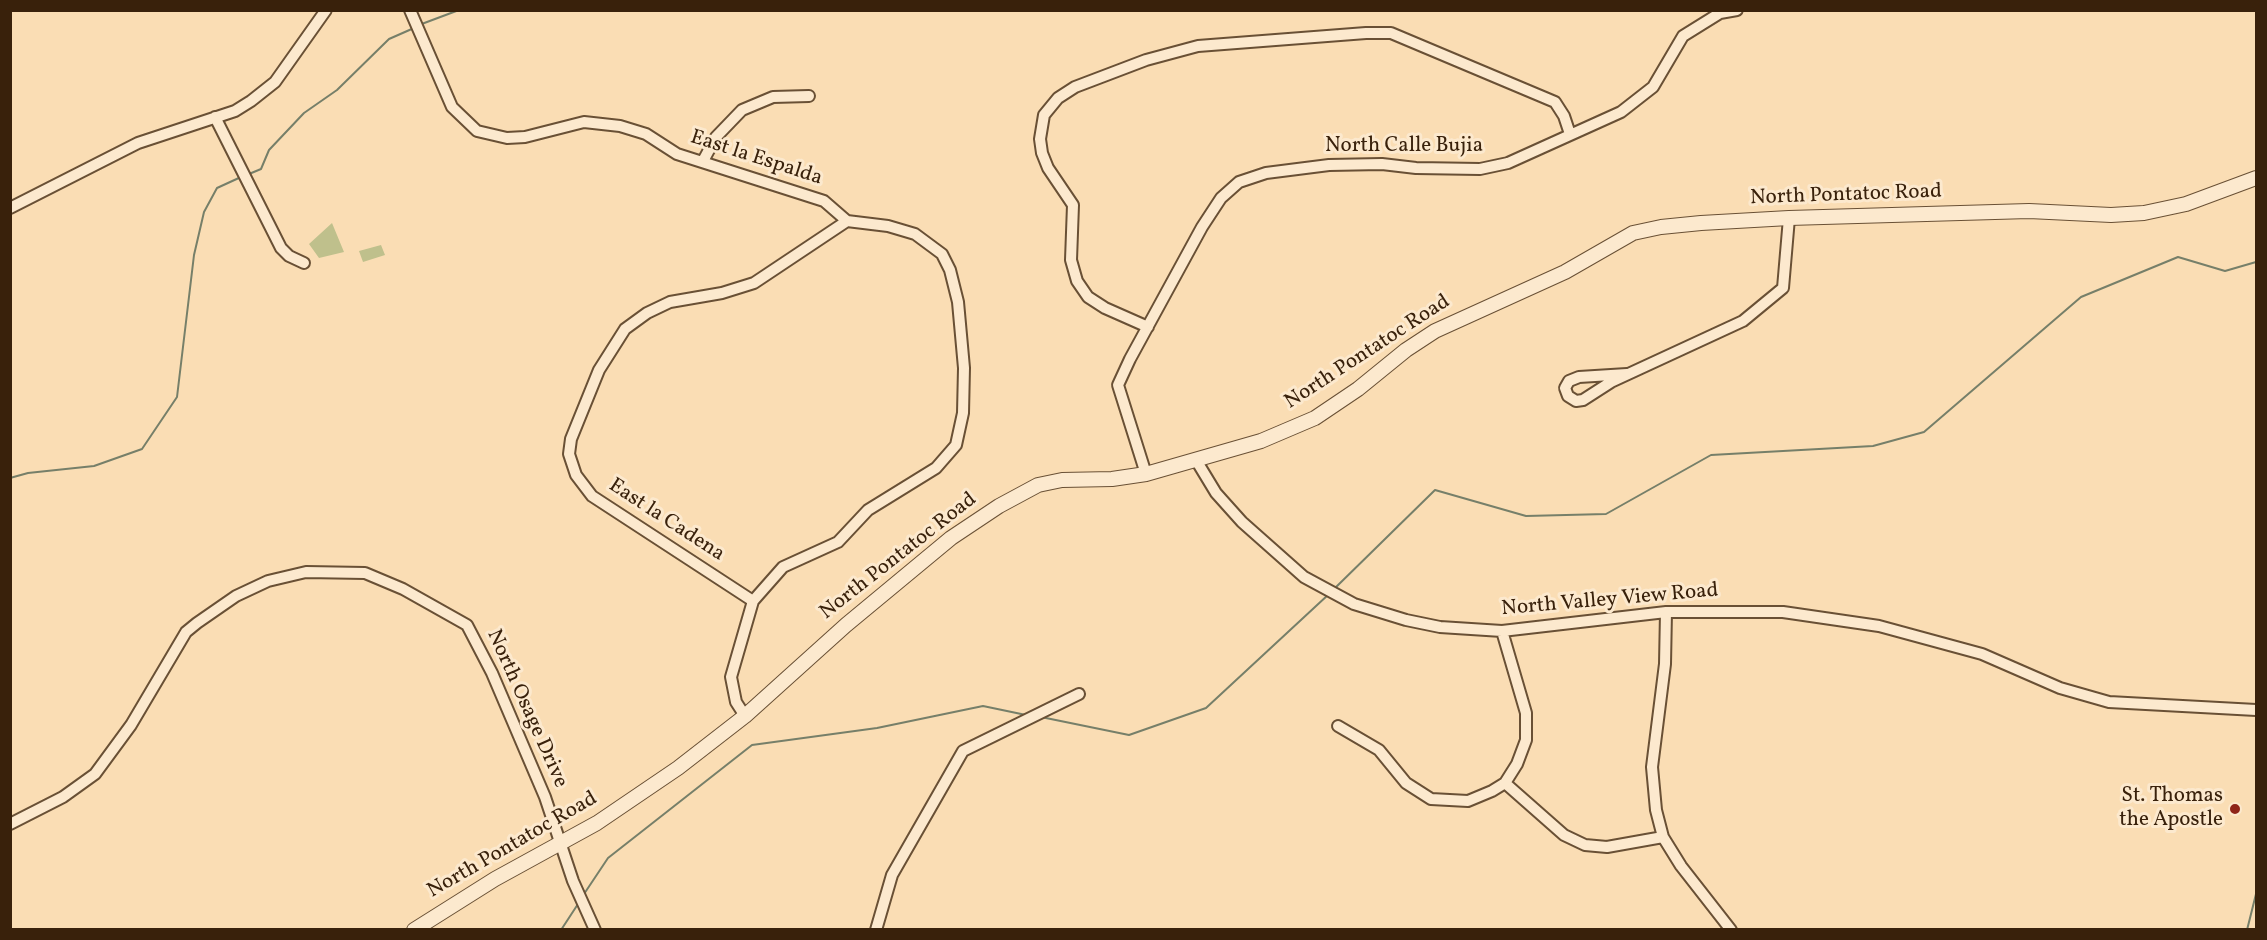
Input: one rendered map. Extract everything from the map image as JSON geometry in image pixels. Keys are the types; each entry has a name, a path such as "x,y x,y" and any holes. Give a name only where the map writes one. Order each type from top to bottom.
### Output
{"street":[{"path":"10,208 138,143 215,117 251,101 275,82 326,10"},
{"name":"East la Espalda","path":"410,10 452,107 477,131 507,138 584,122 620,126 646,134 677,153 824,201 847,221"},
{"name":"North Calle Bujia","path":"1146,474 1118,385 1202,228 1221,198 1239,182 1266,173 1329,165 1382,164 1416,168 1480,169 1508,163 1621,112 1653,87 1683,36 1720,13 1732,11"},
{"path":"1148,327 1105,308 1088,297 1077,281 1071,260 1073,205 1048,168 1040,140 1044,115 1058,98 1075,87 1165,54 1198,46 1391,33 1555,102 1564,116 1570,134"},
{"path":"703,161 716,137 732,119 750,105 773,97 809,96"},
{"path":"215,117 282,248 289,256 303,263"},
{"name":"North Pontatoc Road","path":"414,930 495,879 562,844 678,768 745,716 863,610 951,538 999,506 1048,483 1146,474 1261,441 1315,418 1358,389 1406,350 1435,332 1565,272 1633,233 1701,223 1789,218 2029,211 2111,215 2144,213 2187,204 2256,178"},
{"path":"1627,374 1579,377 1569,381 1565,388 1568,396 1576,401 1583,400 1627,374 1743,321 1784,288 1789,218"},
{"path":"745,716 736,702 731,677 753,600 783,567 838,542 868,510 936,468 956,445 963,413 964,368 958,302 950,270 942,254 915,234 888,226 847,221"},
{"name":"East la Cadena","path":"753,600 592,496 576,475 569,454 571,439 598,370 625,328 647,313 670,302 722,293 754,283 847,221"},
{"name":"North Valley View Road","path":"1196,460 1216,493 1242,522 1282,559 1325,590 1354,604 1406,620 1440,627 1502,631 1666,612 1783,612 1879,626 1982,654 2061,688 2109,702 2256,710"},
{"name":"North Osage Drive","path":"10,824 63,797 96,774 131,725 186,632 197,623 236,596 268,581 306,572 365,573 404,590 467,625 496,680 545,797 573,881 595,930"},
{"path":"1666,612 1665,664 1652,767 1653,788 1663,837 1681,866 1731,930"},
{"path":"1338,726 1379,750 1406,783 1431,799 1468,801 1505,783 1517,764 1526,740 1526,713 1502,631"},
{"path":"876,930 892,875 963,751 1078,694"},
{"path":"1505,783 1564,836 1585,845 1607,847 1663,837"}],"green space":[{"path":"332,223 344,252 319,258 309,244"},
{"path":"381,245 385,255 363,262 359,251"}],"waterway":[{"path":"419,25 459,10"},
{"path":"249,174 261,169 269,150 304,113 337,90 389,39 414,28"},
{"path":"10,478 28,473 94,466 142,449 177,397 194,255 204,212 217,188 241,177"},
{"path":"1333,590 1435,490 1526,516 1606,514 1711,455 1873,446 1924,432 2081,297 2178,257 2225,271 2256,262"},
{"path":"1041,717 1129,735 1206,708 1329,594"},
{"path":"584,894 608,858 752,745 877,728 983,706 1026,715"},
{"path":"2247,930 2256,894"},
{"path":"561,930 578,904"}],"place":[{"name":"St. Thomas the Apostle","path":"2235,809"}]}
